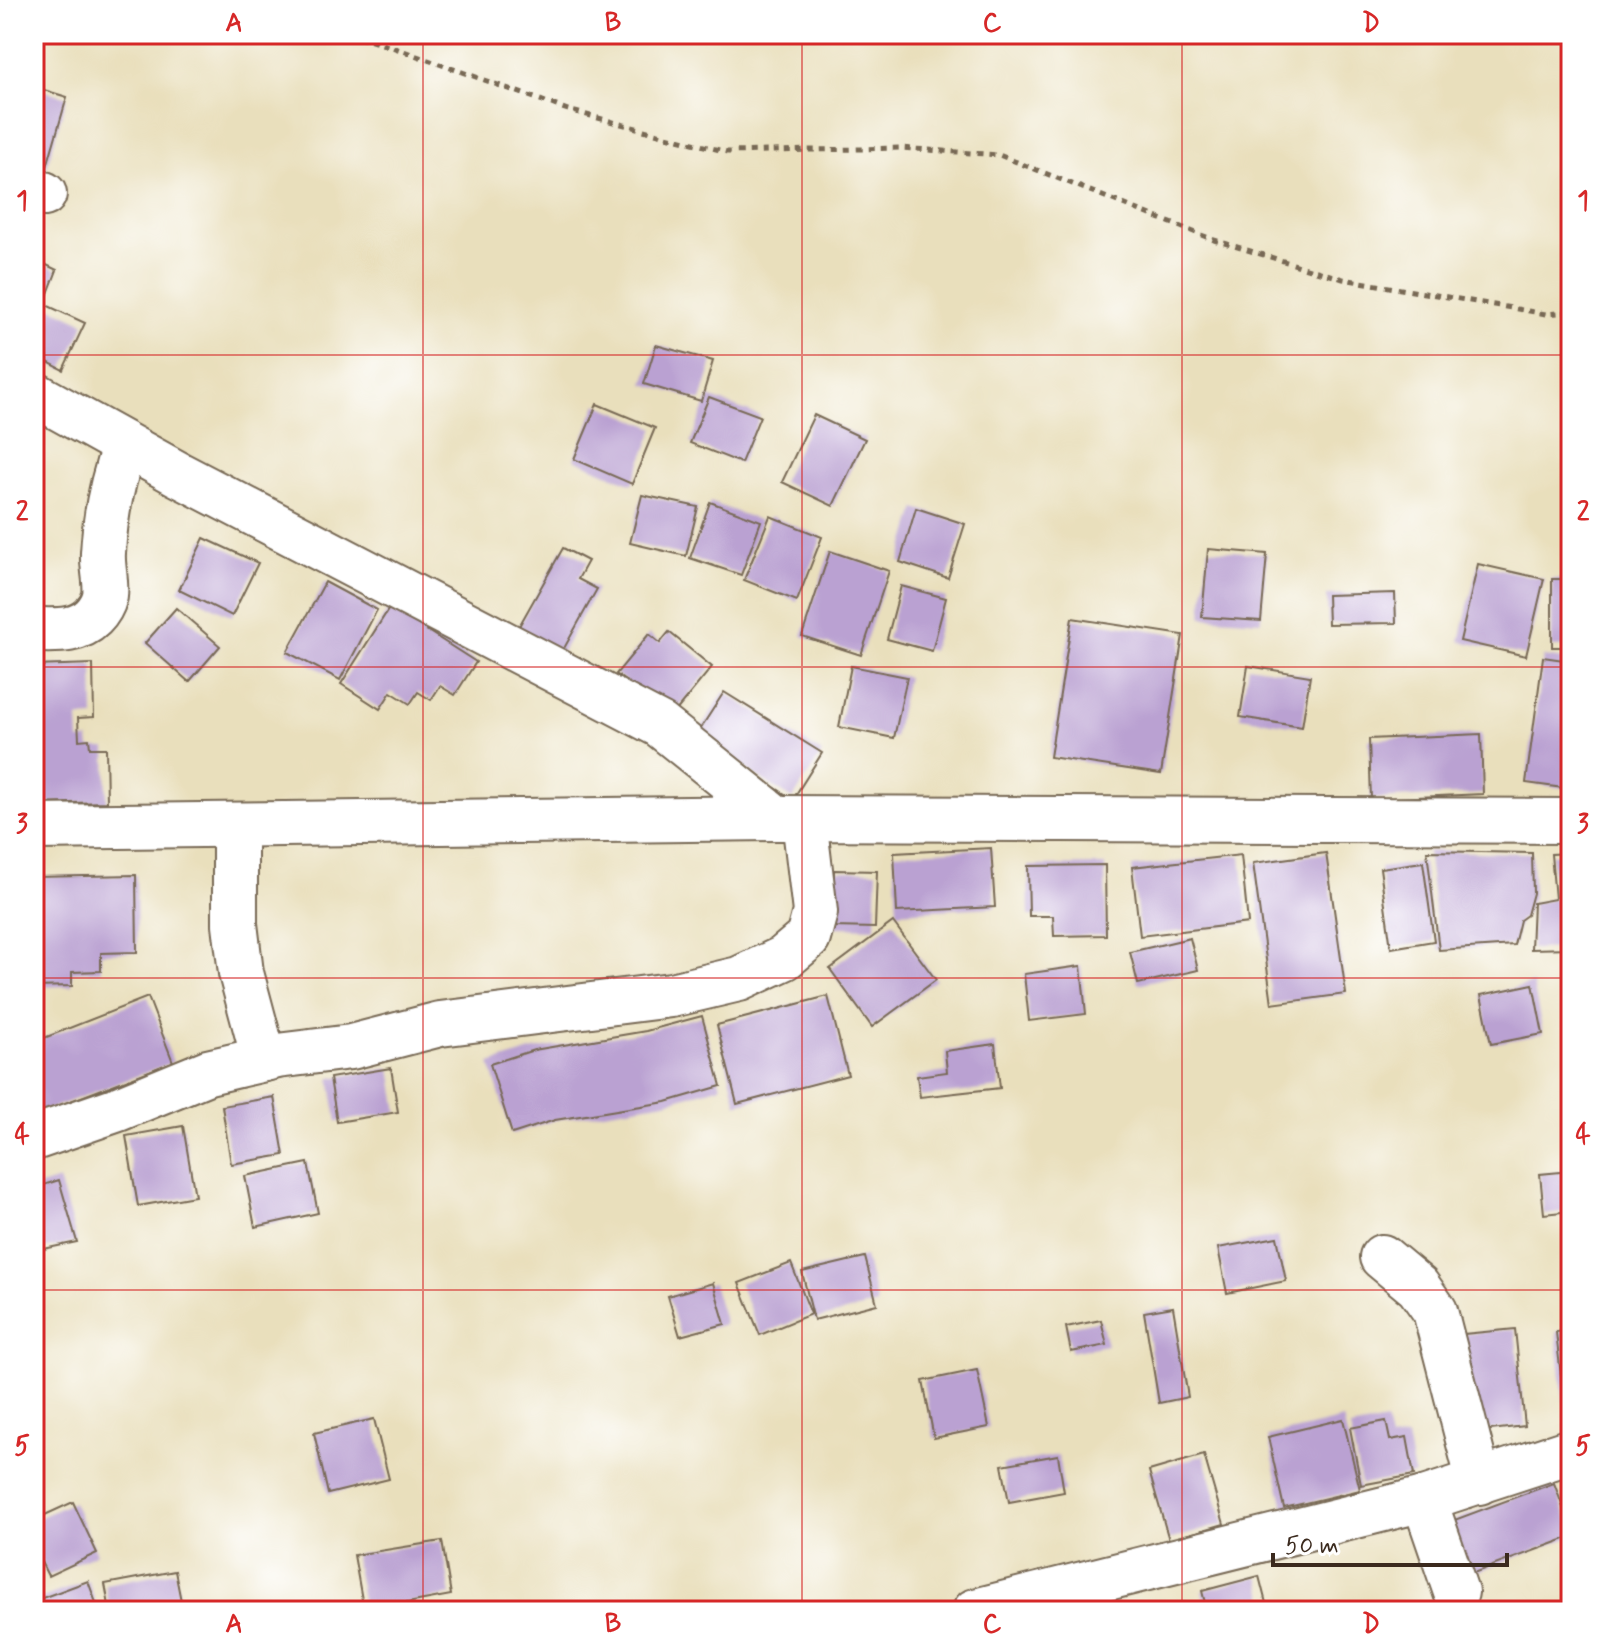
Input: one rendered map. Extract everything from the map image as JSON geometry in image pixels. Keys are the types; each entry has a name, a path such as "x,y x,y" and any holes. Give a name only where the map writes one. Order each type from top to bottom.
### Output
{"street":[{"path":"34,394 414,599 660,725 790,819 815,912 808,938 784,958 739,979 671,995 440,1024 351,1047 264,1059 208,1072 118,1109 34,1138"},
{"path":"34,630 75,628 94,616 101,606 105,595 102,558 105,521 109,495 125,445"},
{"path":"34,827 790,819 1571,821"},
{"path":"235,825 235,924 240,961 264,1059"},
{"path":"1382,1257 1418,1287 1435,1311 1479,1482"},
{"path":"975,1611 1424,1499 1571,1451"},
{"path":"1424,1499 1456,1592"}],"path":[{"path":"347,34 568,110 727,152 901,148 999,155 1214,240 1343,279 1546,314 1571,312"}],"building":[{"path":"34,87 67,97 46,170 34,166"},
{"path":"34,259 57,270 44,304 85,323 63,370 34,355"},
{"path":"656,345 713,361 701,401 644,384"},
{"path":"709,397 760,416 741,463 690,443"},
{"path":"597,404 655,428 632,484 574,459"},
{"path":"814,415 865,439 833,506 782,482"},
{"path":"642,495 698,507 686,556 630,543"},
{"path":"710,502 761,521 741,575 690,558"},
{"path":"916,508 965,524 948,578 900,562"},
{"path":"770,516 822,537 797,601 744,580"},
{"path":"204,538 258,563 232,616 179,590"},
{"path":"563,548 588,561 578,579 597,589 562,652 518,628"},
{"path":"1208,549 1267,554 1261,621 1202,617"},
{"path":"830,551 889,571 861,655 802,636"},
{"path":"1478,564 1544,579 1526,656 1460,641"},
{"path":"1552,579 1571,579 1571,647 1552,647"},
{"path":"325,582 377,610 340,680 287,652"},
{"path":"901,586 946,598 932,651 887,639"},
{"path":"1395,593 1396,623 1328,624 1327,595"},
{"path":"390,607 476,662 455,695 440,686 431,700 418,692 410,704 391,692 380,709 341,684"},
{"path":"176,608 220,646 189,682 145,643"},
{"path":"1072,618 1183,635 1161,774 1050,757"},
{"path":"669,632 712,667 671,717 616,674 649,634 660,643"},
{"path":"1543,657 1571,661 1571,789 1526,783"},
{"path":"93,664 94,717 78,718 79,740 89,739 90,748 106,748 107,802 34,804 34,740 37,740 34,666"},
{"path":"851,666 907,677 894,738 839,727"},
{"path":"1248,666 1310,676 1302,727 1240,717"},
{"path":"724,692 822,753 793,799 695,737"},
{"path":"1481,734 1483,794 1371,799 1369,739"},
{"path":"991,848 995,907 897,912 894,853"},
{"path":"1427,851 1532,853 1533,893 1527,915 1520,920 1514,945 1439,950"},
{"path":"1326,853 1346,994 1272,1004 1253,863"},
{"path":"1571,853 1571,948 1531,949 1533,903 1555,899 1551,854"},
{"path":"1241,855 1248,923 1140,936 1132,867"},
{"path":"1423,862 1434,941 1391,948 1380,868"},
{"path":"1105,865 1106,935 1054,936 1053,916 1029,916 1028,866"},
{"path":"834,870 877,871 875,928 833,927"},
{"path":"136,875 137,952 101,953 101,971 72,972 72,986 34,987 34,877"},
{"path":"893,922 936,980 872,1027 830,969"},
{"path":"1190,938 1198,970 1138,984 1130,952"},
{"path":"1081,966 1086,1014 1029,1021 1024,974"},
{"path":"1533,984 1543,1034 1491,1044 1481,995"},
{"path":"828,996 848,1075 737,1104 717,1025"},
{"path":"148,997 173,1062 34,1115 34,1061 39,1040"},
{"path":"702,1016 721,1086 666,1102 555,1120 512,1134 490,1064 534,1050 646,1031"},
{"path":"995,1044 1000,1088 920,1097 917,1076 947,1072 945,1051"},
{"path":"391,1068 398,1112 337,1122 330,1078"},
{"path":"274,1097 284,1155 231,1164 222,1106"},
{"path":"183,1126 195,1196 138,1206 126,1136"},
{"path":"308,1163 318,1213 255,1227 245,1176"},
{"path":"1571,1171 1571,1211 1544,1214 1540,1174"},
{"path":"59,1180 77,1242 34,1251 34,1188"},
{"path":"1277,1237 1286,1281 1227,1293 1218,1248"},
{"path":"865,1257 877,1304 814,1320 802,1272"},
{"path":"791,1263 811,1314 760,1335 739,1283"},
{"path":"713,1283 725,1324 680,1336 668,1296"},
{"path":"1173,1307 1188,1397 1159,1403 1144,1312"},
{"path":"1101,1320 1107,1345 1071,1352 1066,1327"},
{"path":"1515,1329 1525,1426 1473,1432 1464,1334"},
{"path":"1571,1330 1571,1402 1564,1403 1556,1332"},
{"path":"977,1370 989,1427 934,1438 923,1381"},
{"path":"374,1419 389,1479 328,1494 314,1433"},
{"path":"1343,1419 1360,1490 1284,1508 1268,1437"},
{"path":"1386,1421 1390,1440 1407,1437 1414,1475 1361,1485 1350,1428"},
{"path":"1058,1455 1064,1492 1009,1502 1002,1465"},
{"path":"1204,1455 1224,1524 1169,1540 1149,1471"},
{"path":"1554,1483 1571,1529 1571,1537 1468,1575 1449,1522"},
{"path":"73,1502 97,1553 48,1576 34,1548 34,1520"},
{"path":"442,1541 451,1595 364,1611 354,1555"},
{"path":"175,1571 183,1611 110,1611 105,1584"},
{"path":"1259,1576 1268,1611 1207,1611 1202,1591"},
{"path":"88,1581 99,1611 34,1611 34,1601"}]}
